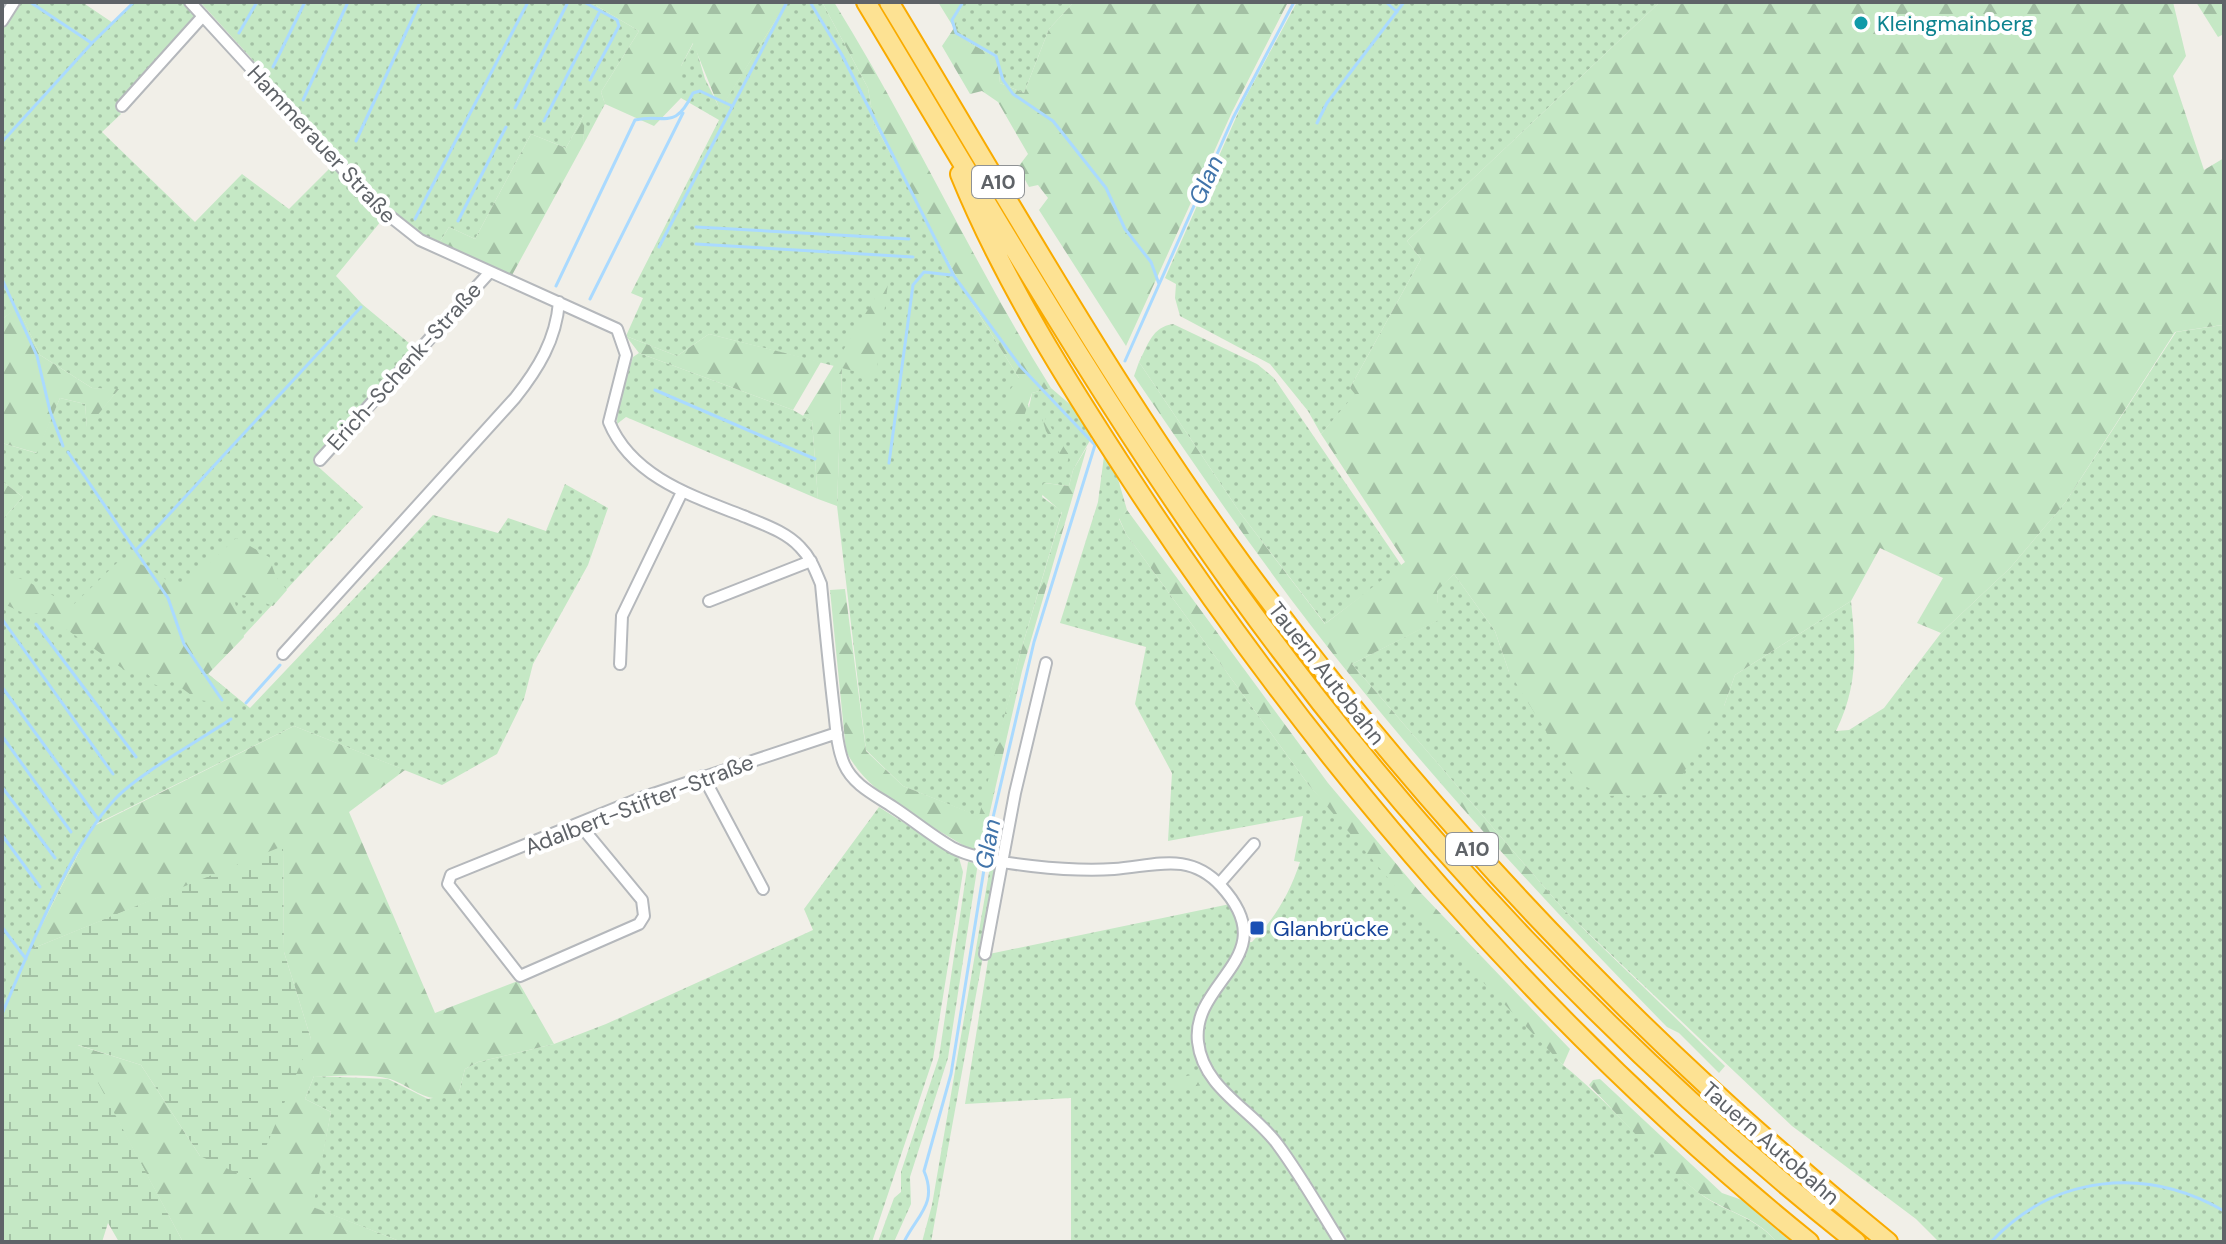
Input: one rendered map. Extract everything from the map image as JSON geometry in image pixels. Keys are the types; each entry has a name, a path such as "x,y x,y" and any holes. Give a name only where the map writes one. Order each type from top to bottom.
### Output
{"highway":[{"name":"A10","path":"866,2 1120,419 1238,592 1379,774 1466,873 1652,1063 1730,1136 1856,1242"},
{"name":"Tauern Autobahn","path":"889,2 1128,392 1253,578 1341,695 1485,864 1650,1034 1737,1115 1888,1242"},
{"path":"941,127 985,233 1089,415 1236,632 1323,745 1443,889 1615,1068 1809,1242"}],"street":[{"path":"2,21 14,2"},
{"name":"Hammerauer Straße","path":"190,2 393,221 420,240 609,324 621,335 626,355 609,422 636,461 682,492 768,526 792,539 811,561 821,584 837,733 844,764 858,784 966,853 1104,870 1173,860 1205,872 1219,884"},
{"path":"122,106 203,16"},
{"name":"Erich-Schenk-Straße","path":"320,460 489,273"},
{"path":"283,654 538,369 552,338 559,302"},
{"path":"620,664 622,616 682,492"},
{"path":"709,601 811,561"},
{"path":"985,954 1001,859 1046,663"},
{"name":"Adalbert-Stifter-Straße","path":"580,825 642,900 644,916 639,924 520,976 448,884 451,875 703,776 837,733"},
{"path":"703,776 763,889"},
{"path":"1254,844 1219,884 1241,919 1244,941 1234,966 1202,1013 1197,1040 1202,1060 1215,1081 1278,1144 1340,1242"}],"green space":[{"path":"18,2 82,2 113,23 133,2 184,2 196,15 116,108 121,114 102,132 195,222 242,174 289,209 329,169 336,171 382,220 336,276 362,304 415,348 313,462 363,507 208,674 250,708 433,515 498,533 508,518 546,531 565,484 608,508 588,565 533,664 524,699 497,754 442,785 294,726 92,826 29,950 2,1014 2,520 23,497 2,481 2,443 36,453 60,398 85,404 87,427 118,390 92,388 40,355 18,308 2,319 2,25"},
{"path":"200,2 590,2 639,31 601,92 605,104 583,145 584,115 566,148 531,134 475,239 449,227 440,242 415,231 395,216"},
{"path":"590,2 787,2 720,110 693,43 681,66 681,98 654,126 605,104 601,92 639,31"},
{"path":"787,2 822,2 868,88 874,123 962,287 1019,378 1029,408 1032,393 1051,388 1072,406 1092,437 1073,470 1069,486 1045,483 1042,497 1062,511 1020,654 980,817 903,786 866,750 837,506 842,368 709,334 677,356 626,336 643,298 631,293 719,120 681,98 681,66 694,42 705,79 720,109"},
{"path":"822,2 834,2 863,50 995,293 1051,388 1032,393 1021,425 1008,421 1006,408 1009,393 1019,378 962,287 874,123 868,88"},
{"path":"938,2 963,2 955,28 970,43 997,58 1000,83 1024,93 1049,29 1074,2 1288,2 1232,112 1126,346 1039,210 1048,198 1038,185 1029,187 1018,167 1028,154 998,102 982,91 970,94 942,46 954,28"},
{"path":"963,2 1074,2 1049,29 1024,93 1000,83 997,58 970,43 954,28"},
{"path":"1297,2 1660,2 1407,241 1421,259 1350,388 1356,394 1321,434 1308,411 1270,364 1180,316 1175,298 1176,284 1165,278 1242,104"},
{"path":"1660,2 2173,2 2186,56 2173,76 2204,170 2224,158 2224,329 2222,325 2175,332 2065,503 2010,568 1941,633 1917,623 1943,578 1880,548 1851,601 1735,675 1724,706 1670,795 1602,796 1577,781 1509,672 1495,631 1454,574 1437,591 1439,620 1352,664 1564,910 1725,1066 1719,1073 1679,1033 1667,1027 1586,943 1467,814 1391,725 1268,568 1134,376 1139,362 1241,514 1325,624 1405,562 1321,434 1355,394 1350,388 1421,259 1407,241"},
{"path":"2196,2 2224,2 2224,34 2218,37"},
{"path":"585,113 583,145 511,277 440,242 449,227 475,239 531,134 566,148"},
{"path":"889,275 876,377 842,368 837,506 818,499 812,421 803,416"},
{"path":"18,307 40,355 92,388 119,389 87,428 85,404 60,398 37,453 2,443 2,319"},
{"path":"1173,324 1257,364 1274,378 1402,566 1326,623 1327,626 1241,514 1139,362 1155,333"},
{"path":"2223,325 2224,1242 1939,1242 1916,1219 1792,1126 1564,910 1352,664 1438,620 1437,590 1454,574 1495,631 1509,672 1724,706 1735,675 1851,601 1854,668 1848,699 1836,731 1849,730 1884,708 1941,633 2010,568 2065,503 2176,332"},
{"path":"709,334 821,362 793,410 639,353 626,336 677,356"},
{"path":"639,353 793,410 812,421 818,499 626,417 617,424 618,399 633,357"},
{"path":"1039,409 1069,455 1067,465 1046,431"},
{"path":"1087,447 1022,671 981,851 971,850 884,795 856,767 846,751 830,590 845,589 866,751 903,786 979,816 1020,654 1062,512 1039,492 1044,483 1069,486 1073,470"},
{"path":"1104,456 1118,479 1127,510 1119,519 1126,534 1308,784 1563,1065 1694,1189 1757,1224 1777,1242 1071,1242 1071,1098 965,1104 989,954 1230,904 1240,930 1239,943 1252,942 1274,915 1296,873 1300,862 1294,861 1303,816 1168,841 1172,773 1135,704 1146,647 1060,623 1098,502"},
{"path":"2,481 23,497 2,520"},
{"path":"1127,510 1328,783 1420,892 1570,1049 1563,1065 1427,924 1308,784 1126,534 1119,518"},
{"path":"236,538 269,557 276,577 287,590 273,606 232,591 244,637 208,674 228,690 223,703 198,700 172,681 166,688 153,684 153,679 145,672 126,671 43,613 25,614 2,603 2,574 25,580 72,606 121,559 145,566 180,591"},
{"path":"294,726 405,770 349,812 435,1013 518,981 554,1044 478,1062 465,1069 459,1092 449,1097 431,1098 381,1077 314,1076 305,1099 331,1112 313,1207 402,1242 183,1242 77,1045 141,1065 200,1156 311,1039 284,952 283,847 29,950 92,827"},
{"path":"879,807 959,858 963,872 933,1059 872,1242 402,1242 312,1207 331,1112 305,1099 314,1076 388,1079 428,1099 459,1092 465,1069 478,1062 554,1044 606,1024 813,930 804,909"},
{"path":"283,846 284,952 311,1039 252,1180 200,1156 141,1065 78,1045 183,1242 119,1242 108,1223 102,1242 2,1242 2,1014 29,950"},
{"path":"991,861 1000,863 931,1242 922,1242 932,1205"},
{"path":"968,862 978,863 948,1058 910,1177 911,1204 894,1242 878,1242 894,1198 901,1192 901,1172 939,1057"},
{"path":"1195,1074 1205,1076 1212,1084 1180,1088 1168,1086 1171,1080"},
{"path":"1600,1079 1722,1193 1742,1200 1791,1242 1777,1242 1758,1225 1695,1190 1654,1153 1589,1085 1593,1080"}],"waterway":[{"path":"30,2 90,42"},
{"path":"2,142 92,43 134,2"},
{"path":"239,33 257,2"},
{"path":"273,67 305,2"},
{"path":"303,100 348,2"},
{"path":"356,141 420,2"},
{"path":"415,219 528,2"},
{"path":"515,108 568,2"},
{"path":"584,2 617,20 619,26 590,80"},
{"path":"659,247 787,2"},
{"name":"Glan","path":"810,2 842,55 954,276 1020,366 1095,445 1034,642 991,826 951,1074 924,1171 929,1192 924,1209 904,1242"},
{"path":"963,2 952,20 956,33 996,56 1003,80 1013,94 1053,121 1106,188 1125,229 1151,262 1159,284"},
{"name":"Glan","path":"1125,361 1233,118 1294,2"},
{"path":"1386,2 1397,12"},
{"path":"1317,123 1327,103 1404,2"},
{"path":"544,121 599,13"},
{"path":"556,286 635,120 674,117 693,93 700,91 732,106"},
{"path":"590,299 683,113"},
{"path":"458,221 506,127"},
{"path":"696,227 909,239"},
{"path":"696,244 913,257"},
{"path":"889,463 913,285 924,272 951,275"},
{"path":"2,279 37,356 50,411 63,446"},
{"path":"136,550 361,307"},
{"path":"655,390 815,459"},
{"path":"68,452 168,598 184,644 222,700"},
{"path":"2,619 113,774"},
{"path":"36,624 136,757"},
{"path":"246,703 280,665"},
{"path":"2,687 98,819"},
{"path":"2,1014 52,900 99,818 116,798 140,778 231,719"},
{"path":"2,736 71,832"},
{"path":"2,787 55,858"},
{"path":"2,835 40,887"},
{"path":"2,927 26,959"},
{"path":"1991,1242 2016,1219 2043,1202 2072,1190 2102,1184 2133,1183 2164,1187 2224,1211"}],"place":[{"name":"Kleingmainberg","path":"1861,23"},
{"name":"Glanbrücke","path":"1257,928"}]}
